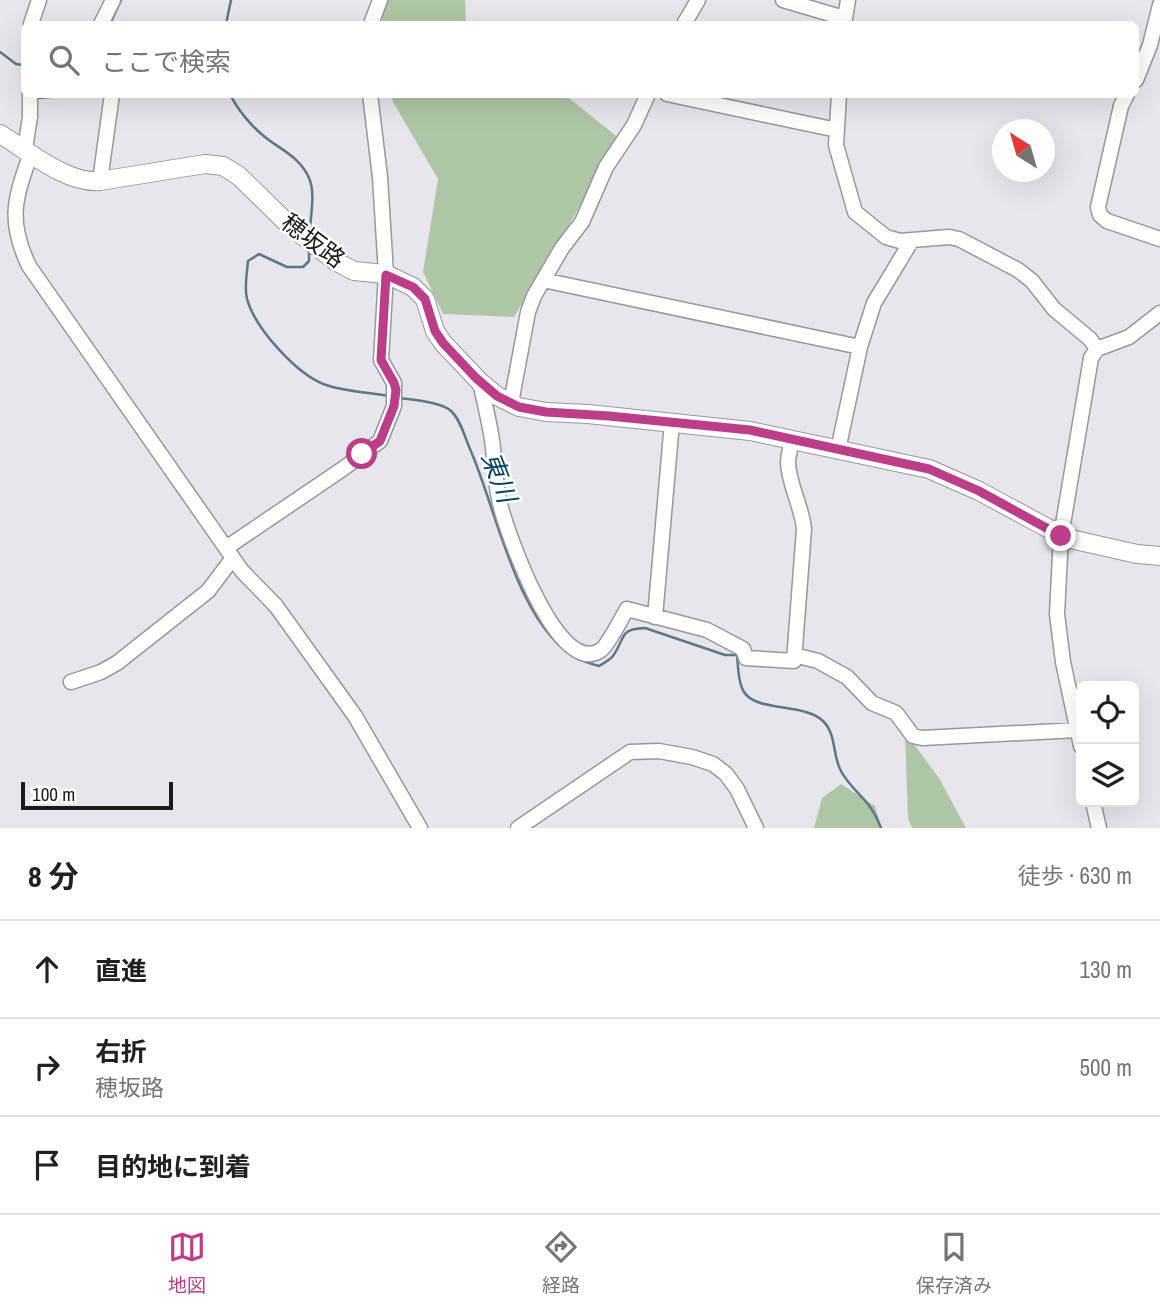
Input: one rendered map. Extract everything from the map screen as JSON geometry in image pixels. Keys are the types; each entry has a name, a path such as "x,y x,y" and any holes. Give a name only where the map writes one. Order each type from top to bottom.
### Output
{"main road":[{"name":"穂坂路","path":"0,134 71,177 84,181 100,181 205,164 223,166 239,176 273,210 335,261 354,271 386,275 413,287 425,299 435,331 443,343 480,382 497,396 519,407 546,412 750,430 929,469 979,491 1061,536 1102,547 1160,556"}],"street":[{"path":"33,21 39,0"},
{"path":"102,21 113,0"},
{"path":"372,21 380,0"},
{"path":"686,21 698,0"},
{"path":"783,0 844,21 848,0"},
{"path":"1139,72 1150,45 1160,5"},
{"path":"30,98 28,151 14,217 19,242 29,266 243,571 276,606 355,716 420,828"},
{"path":"100,181 111,98"},
{"path":"71,682 101,672 128,655 208,592 230,553 380,441 394,406 396,390 381,360 386,275 380,177 370,98"},
{"path":"511,402 527,312 534,296 562,248 582,222 606,167 634,125 646,98"},
{"path":"686,98 837,130"},
{"path":"839,98 836,145 855,212 886,237 900,241 949,237 960,239 1018,270 1032,281 1054,309 1090,339 1097,349"},
{"path":"1125,98 1098,207 1100,215 1107,221 1160,239"},
{"path":"838,450 860,347 874,303 912,240"},
{"path":"543,280 860,347"},
{"path":"1076,721 1063,662 1057,614 1061,536 1091,358 1097,349 1129,337 1160,313"},
{"path":"480,382 492,440 500,504 520,561 546,616 559,634 578,652 593,653 603,649 627,609 706,630 743,649 746,658 794,661 804,530 789,471 792,440"},
{"path":"655,617 672,422"},
{"path":"794,655 818,661 846,677 872,703 896,713 913,736 922,738 1076,730"},
{"path":"518,828 630,752 659,751 713,764 726,774 737,789 756,828"},
{"path":"1094,807 1099,828"}],"green space":[{"path":"386,0 465,0 466,21 382,21"},
{"path":"392,98 569,98 620,139 514,317 443,314 423,272 438,179"},
{"path":"905,732 939,778 966,828 912,828 908,818"},
{"path":"841,784 875,806 881,828 814,828 822,798"}],"waterway":[{"path":"111,21 121,0"},
{"name":"東川","path":"227,21 231,0"},
{"path":"0,52 21,65"},
{"name":"東川","path":"232,98 255,128 295,159 305,171 312,191 310,233"},
{"name":"東川","path":"309,250 309,261 303,267 287,267 259,254 248,261 246,290 252,311 279,349 315,380 340,389 390,396"},
{"name":"東川","path":"400,398 441,405 457,419 524,594 539,621 557,643 578,659 599,666 613,656 626,633 645,628 725,655 737,655 741,684 750,698 815,715 823,721 830,732 841,771 871,808 881,828"}],"route":[{"path":"362,454 380,441 394,406 396,390 381,360 386,275 413,287 425,299 435,331 443,343 497,396 519,407 546,412 750,430 929,469 979,491 1061,536"}]}
